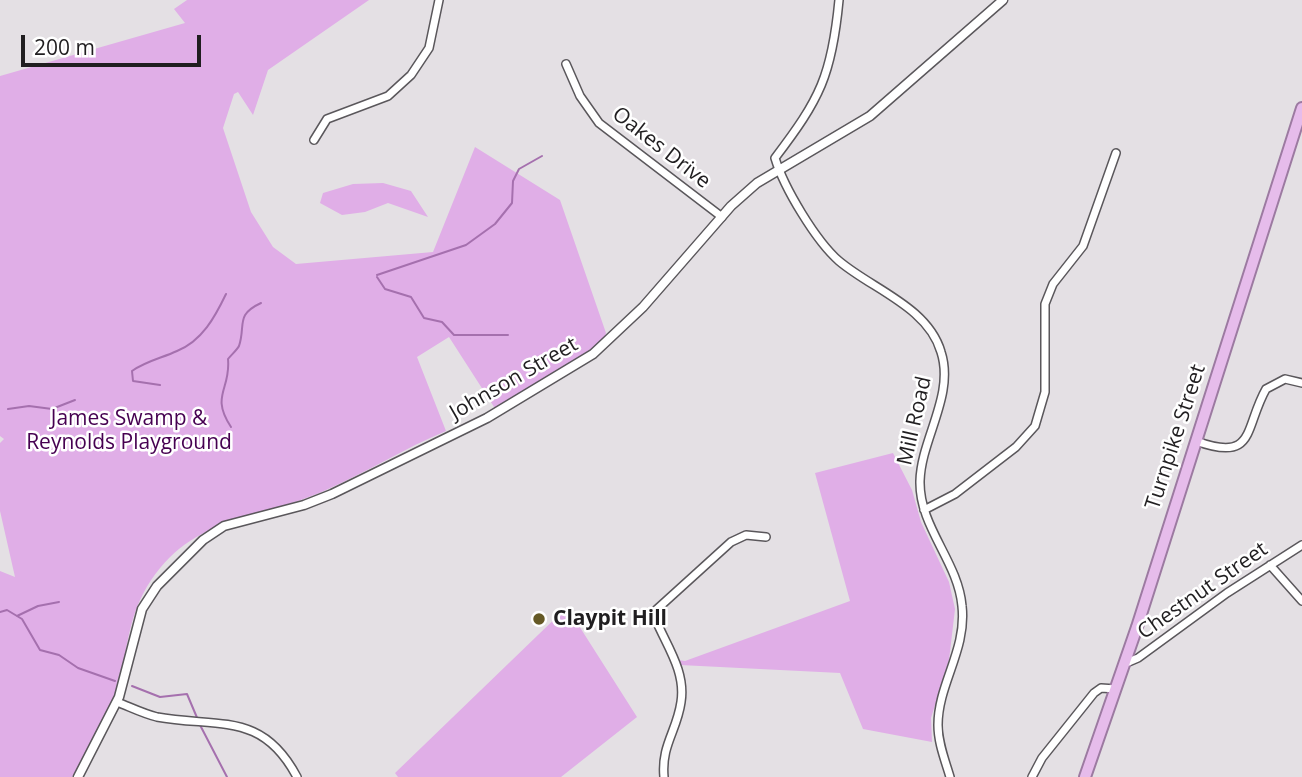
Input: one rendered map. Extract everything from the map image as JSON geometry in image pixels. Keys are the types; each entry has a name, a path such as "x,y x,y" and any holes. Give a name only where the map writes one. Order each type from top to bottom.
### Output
{"highway":[{"name":"Turnpike Street","path":"1085,777 1116,689 1302,108"}],"street":[{"path":"314,140 327,119 388,96 411,75 429,48 439,0"},
{"path":"778,168 775,158 817,98 831,66 839,0"},
{"name":"Johnson Street","path":"78,777 117,702 142,608 157,586 203,540 224,526 293,509 332,494 487,418 593,354 621,329 722,217 757,183 778,168 870,116 1003,0"},
{"name":"Oakes Drive","path":"566,64 580,96 599,123 722,217"},
{"path":"786,144 796,159"},
{"path":"924,510 955,494 1016,447 1035,426 1045,392 1045,304 1053,284 1083,246 1116,153"},
{"name":"Mill Road","path":"778,168 831,254 899,302 930,331 940,348 944,381 921,468 920,486 924,510 957,580 963,608 959,647 938,726 950,777"},
{"path":"1196,442 1220,449 1240,445 1248,436 1265,389 1285,379 1302,383"},
{"path":"664,777 663,757 679,712 682,683 654,613 659,605 731,542 746,535 766,537"},
{"name":"Chestnut Street","path":"1124,664 1138,658 1302,545"},
{"path":"1270,565 1302,601"},
{"path":"1032,777 1042,758 1094,694 1101,688 1116,689"},
{"path":"117,702 156,717 235,724 262,735 281,751 297,777"}],"green space":[{"name":"James Swamp & Reynolds Playground","path":"187,0 369,0 268,70 253,115 238,92 234,94 223,128 251,212 273,247 296,264 433,252 475,147 560,200 606,333 603,343 496,410 449,337 417,357 446,431 326,490 224,524 201,534 180,548 160,568 143,594 133,617 113,703 72,777 0,777 0,571 15,577 0,511 0,443 4,439 0,436 0,76 185,23 174,9"},
{"path":"383,183 411,191 428,217 388,203 365,212 342,215 320,203 323,193 353,184"},
{"path":"893,453 912,490 921,522 949,582 955,609 949,660 931,718 932,742 863,729 840,673 680,665 678,660 685,661 850,601 815,473"},
{"path":"567,607 637,717 561,777 398,777 395,773"}],"waterway":[{"path":"377,275 466,245 495,224 512,203 513,181 519,169 542,156"},
{"path":"377,277 385,289 411,297 424,318 442,322 454,335 508,335"},
{"path":"160,385 133,381 132,371 194,341 212,320 226,294"},
{"path":"231,427 222,407 228,359 239,346 244,316 261,303"},
{"path":"8,409 29,406 52,409 75,400"},
{"path":"17,616 38,606 59,602"},
{"path":"0,612 7,610 22,619 40,650 59,655 78,668 115,681"},
{"path":"132,686 160,697 187,694 198,720"},
{"path":"200,725 227,777"}],"place":[{"name":"Claypit Hill","path":"539,619"}]}
